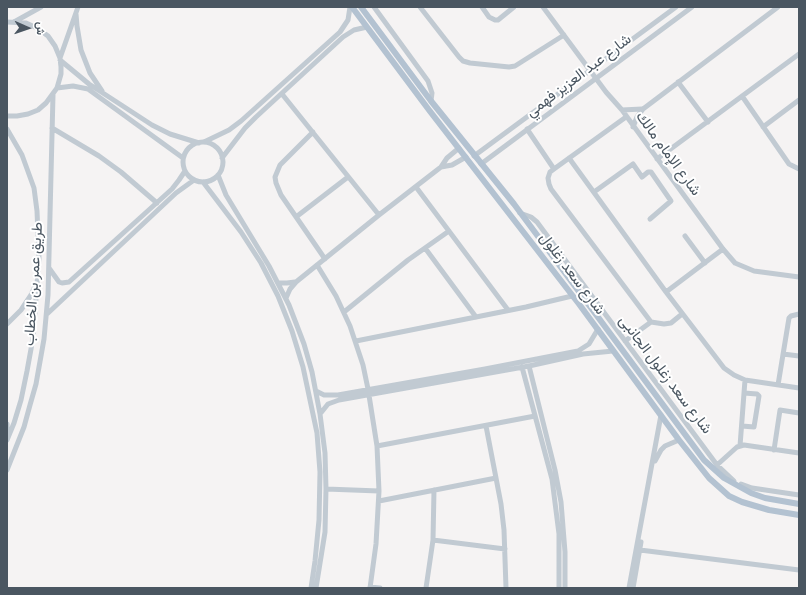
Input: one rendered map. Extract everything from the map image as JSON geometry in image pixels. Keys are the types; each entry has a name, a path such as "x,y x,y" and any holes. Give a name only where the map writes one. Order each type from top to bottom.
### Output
{"main road":[{"name":"شارع سعد زغلول","path":"351,7 598,329 679,440 709,478 729,496 742,502 769,510 799,515"},
{"name":"شارع سعد زغلول","path":"362,7 433,103 520,213 704,460 724,478 737,486 765,498 799,504"},
{"path":"429,110 433,103"},
{"path":"636,382 642,377"}],"street":[{"path":"9,22 41,7"},
{"path":"60,59 78,7"},
{"path":"60,59 82,79 161,130 179,138 201,142 216,147 222,158 222,167 218,175 212,180 203,182 194,180 185,170 183,158 189,148 201,142 229,130 241,122 340,32 348,20 351,7"},
{"path":"374,7 428,81 432,92 433,103"},
{"path":"420,7 459,57 470,63 509,67 514,66 564,35"},
{"path":"482,7 489,17 495,20 498,20 514,7"},
{"name":"شارع الإمام مالك","path":"543,7 622,110 723,249 735,263 748,269 799,277"},
{"name":"شارع عبد العزيز فهمي","path":"474,156 676,7"},
{"name":"شارع عبد العزيز فهمي","path":"481,164 692,7"},
{"path":"633,126 643,109 778,7"},
{"path":"76,14 76,26 81,50 90,73 104,93"},
{"path":"7,116 17,116 33,112 46,103 57,88 61,74 60,59 55,46 48,36 37,28 26,23 9,22"},
{"path":"222,158 245,128 343,37 354,30 367,27"},
{"path":"657,159 799,54"},
{"path":"678,82 708,122"},
{"path":"57,88 73,86 88,90 183,158"},
{"path":"282,94 379,215"},
{"name":"طريق عمر بن الخطاب","path":"7,470 24,427 34,391 47,314 53,95"},
{"path":"742,96 789,164 799,169"},
{"path":"763,127 799,100"},
{"path":"622,110 643,109"},
{"path":"626,116 550,172 548,178 549,184 551,189 651,322 658,324 671,323 682,314"},
{"path":"52,128 99,156 121,172 157,203"},
{"name":"طريق عمر بن الخطاب","path":"7,129 22,155 34,188 39,234 38,279 33,338 19,408 7,440"},
{"path":"527,129 554,169"},
{"path":"313,132 280,165 276,177 278,190 325,259"},
{"path":"496,140 498,146 502,148"},
{"path":"286,298 290,289 296,282 379,215 442,167 447,158 459,148"},
{"path":"442,167 452,165 466,157"},
{"path":"569,158 682,314 724,368 745,380 799,388"},
{"path":"594,192 633,164 642,177 648,172 651,172 671,201 650,218"},
{"path":"49,268 59,282 69,282 176,185 185,170"},
{"path":"218,175 232,206 258,246 286,298 304,344 316,391 325,453 326,489 325,532 316,588"},
{"path":"296,217 348,177"},
{"path":"47,314 176,193 194,180"},
{"path":"203,182 241,232 261,263 287,317 304,367 317,433 320,472 319,520 311,588"},
{"path":"416,187 508,310"},
{"name":"شارع سعد زغلول الجانبى","path":"520,213 534,219 717,465 729,477 744,486 799,495"},
{"path":"344,312 449,231"},
{"path":"685,236 705,263"},
{"path":"425,248 476,317"},
{"path":"666,292 723,249"},
{"path":"317,265 344,312 356,340 363,365 377,446 379,491 376,544 370,588 380,588"},
{"path":"7,324 21,310 38,279"},
{"path":"278,283 287,284 296,282"},
{"path":"356,340 476,317 572,296"},
{"path":"778,385 789,318 799,314"},
{"path":"625,341 651,322"},
{"path":"320,414 331,402 368,392 578,351 589,344 598,329"},
{"path":"316,391 324,395 368,392 530,366 589,353 613,351"},
{"path":"783,354 799,356"},
{"path":"530,366 555,470 561,502 565,541 565,588"},
{"path":"522,367 546,455 556,503 560,551 559,588"},
{"path":"740,446 745,380"},
{"path":"742,426 754,428 759,396 744,392"},
{"path":"774,450 780,410 799,413"},
{"path":"629,588 661,415"},
{"path":"377,446 535,416"},
{"path":"7,424 7,440"},
{"path":"486,426 502,510 506,588"},
{"path":"633,588 655,459 657,454 665,446 679,440"},
{"path":"717,465 740,446 799,453"},
{"path":"379,501 496,478"},
{"path":"326,489 379,491"},
{"path":"426,588 433,540 434,490"},
{"path":"433,540 505,549"},
{"path":"640,550 799,570"}]}
